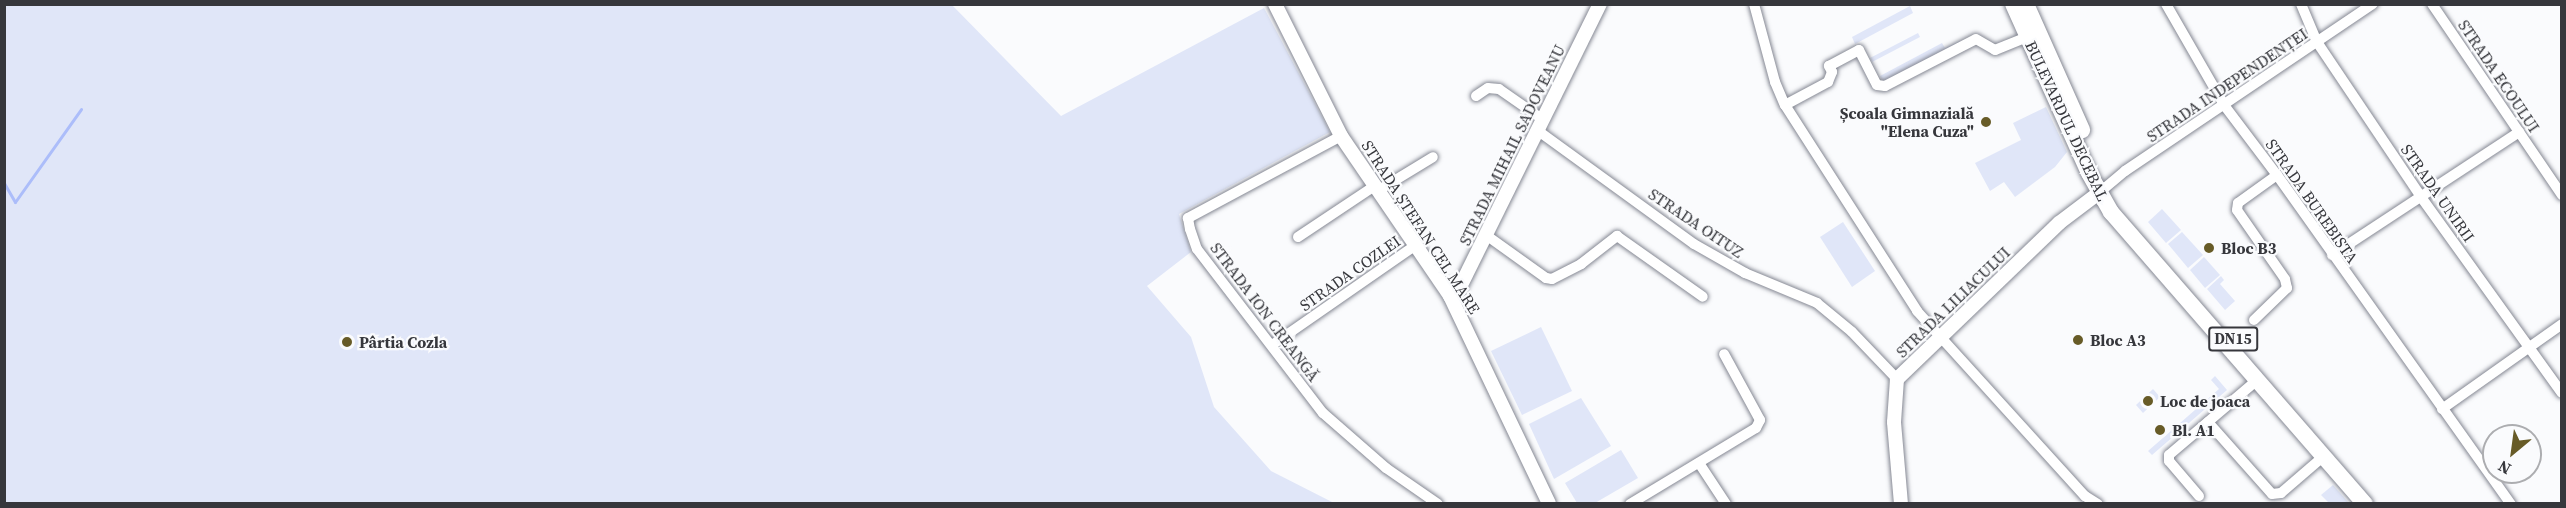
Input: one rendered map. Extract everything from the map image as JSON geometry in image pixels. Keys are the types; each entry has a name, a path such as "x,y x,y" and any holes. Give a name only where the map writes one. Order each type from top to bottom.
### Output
{"main road":[{"name":"BULEVARDUL DECEBAL","path":"2013,4 2104,189 2374,504"},
{"name":"BULEVARDUL DECEBAL","path":"2026,4 2121,226 2365,504"}],"street":[{"name":"STRADA MIHAIL SADOVEANU","path":"1450,296 1458,291 1599,4"},
{"path":"1754,4 1775,82 1785,105 1917,312 2085,496 2098,504"},
{"name":"STRADA BUREBISTA","path":"2166,4 2224,105 2277,175 2511,504"},
{"name":"STRADA UNIRII","path":"2301,4 2317,42 2421,197 2562,393"},
{"name":"STRADA INDEPENDENȚEI","path":"2104,189 2125,171 2373,4"},
{"name":"STRADA ECOULUI","path":"2432,4 2562,195"},
{"name":"STRADA ȘTEFAN CEL MARE","path":"1279,6 1341,136 1450,296 1549,504"},
{"path":"1785,105 1828,82 1832,72 1829,66 1859,50 1877,85 1885,86 1976,39 1995,50 2028,37"},
{"name":"STRADA OITUZ","path":"1476,96 1488,88 1499,89 1539,125 1694,244 1745,273 1817,303 1852,332 1897,379"},
{"path":"2332,255 2519,132"},
{"name":"STRADA ION CREANGĂ","path":"1341,136 1188,218 1197,249 1337,429 1386,468 1438,504"},
{"path":"1298,237 1432,157"},
{"path":"2254,320 2287,288 2285,279 2237,210 2238,204 2277,175"},
{"name":"STRADA LILIACULUI","path":"1901,504 1894,422 1897,379 2060,223 2104,189"},
{"path":"1486,235 1546,278 1552,279 1581,264 1617,236 1703,297"},
{"name":"STRADA COZLEI","path":"1272,345 1416,245"},
{"path":"2442,409 2562,324"},
{"path":"1630,504 1756,428 1760,420 1724,354"},
{"path":"2199,496 2169,461 2169,455 2257,380"},
{"path":"2208,422 2272,494 2281,493 2324,456"},
{"path":"1699,463 1726,504"}],"shaded area":[{"path":"4,5 952,5 1061,116 1264,8 1330,132 1179,214 1191,252 1147,286 1191,337 1214,407 1271,471 1334,503 5,503"},
{"path":"1910,6 1913,13 1855,44 1852,37"},
{"path":"1918,33 1920,37 1872,62 1870,58"},
{"path":"1960,41 1962,46 1885,86 1880,76 1942,43 1945,48"},
{"path":"2046,107 2067,152 2055,167 2015,197 2004,182 1990,191 1975,163 2021,140 2013,123"},
{"path":"2162,209 2181,230 2166,243 2148,222"},
{"path":"1843,222 1875,271 1852,287 1820,237"},
{"path":"2182,232 2203,255 2188,268 2168,244"},
{"path":"2204,257 2220,275 2205,288 2190,270"},
{"path":"2221,276 2224,280 2220,284 2235,301 2225,310 2207,289"},
{"path":"1541,327 1572,391 1522,415 1491,351"},
{"path":"2215,376 2227,390 2152,455 2148,451 2219,389 2211,380"},
{"name":"Loc de joaca","path":"2153,389 2160,397 2143,413 2136,405"},
{"path":"1581,398 1611,446 1554,479 1529,424"},
{"path":"1621,450 1638,478 1595,503 1577,503 1565,483"},
{"path":"2333,485 2349,503 2329,503 2321,495"}],"waterway":[{"path":"4,183 15,202 81,109"}],"place":[{"name":"Școala Gimnazială \"Elena Cuza\"","path":"1986,122"},
{"name":"Bloc B3","path":"2209,248"},
{"name":"Bloc A3","path":"2078,340"},
{"name":"Pârtia Cozla","path":"347,342"},
{"name":"Loc de joaca","path":"2148,401"},
{"name":"Bl. A1","path":"2160,430"}]}
